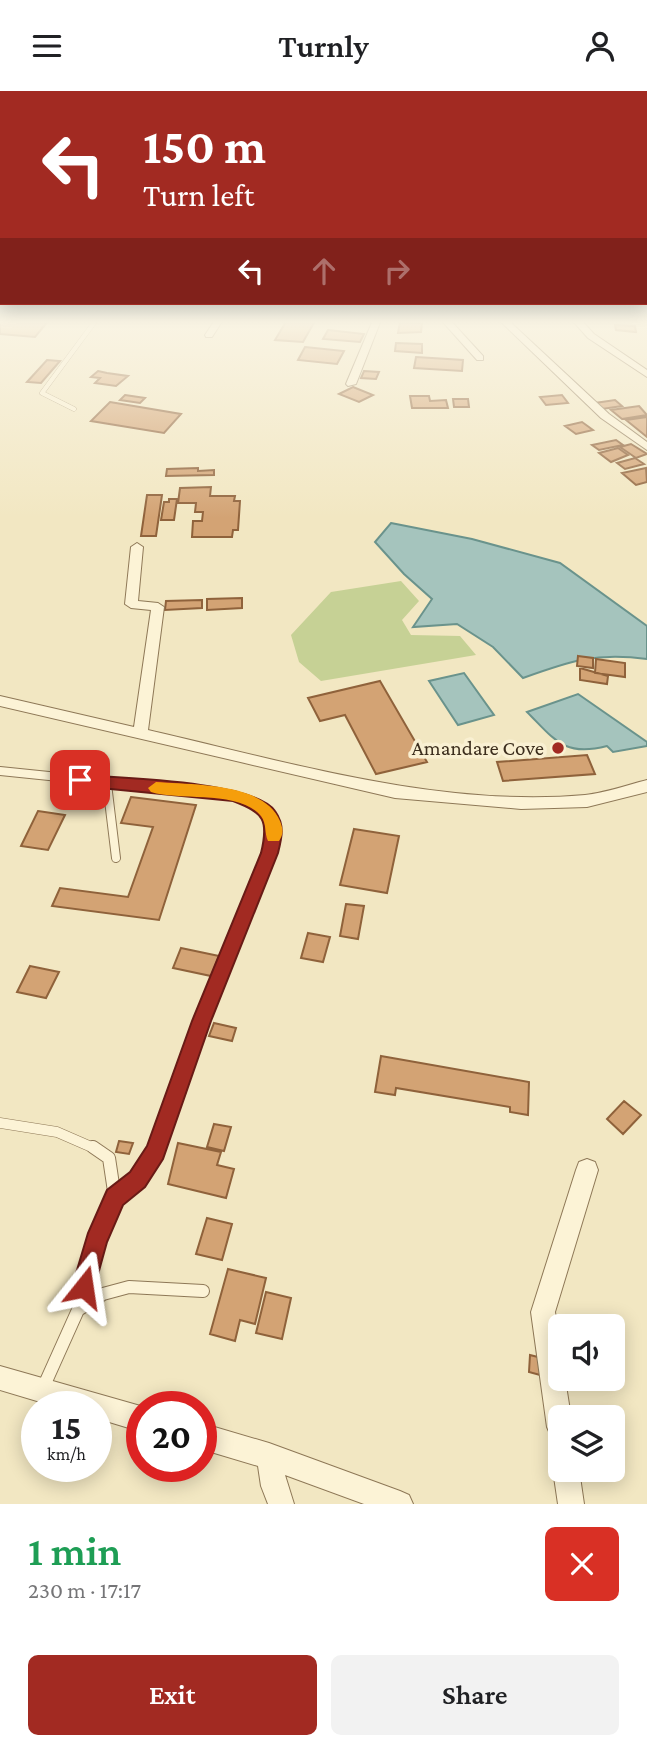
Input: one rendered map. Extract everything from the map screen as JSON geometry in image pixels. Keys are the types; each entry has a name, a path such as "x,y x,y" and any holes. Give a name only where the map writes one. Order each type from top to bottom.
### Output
{"street":[{"path":"573,386 605,416 647,447"},
{"path":"137,547 131,604 158,607 140,733"},
{"path":"0,701 396,792 451,799 521,803 587,801 647,786"},
{"path":"557,1405 543,1312 587,1170"},
{"path":"0,1378 41,1391"},
{"path":"217,1440 269,1455 400,1504"},
{"path":"269,1455 274,1486 281,1504"},
{"path":"568,1482 571,1504"}],"lane":[{"path":"45,386 42,393 49,399 75,409"},
{"path":"0,771 234,795 258,804 269,814 275,830 270,853 201,1021 156,1152 138,1180 115,1198 96,1241 78,1310 41,1391"},
{"path":"107,784 116,858"},
{"path":"0,1123 44,1127 93,1145 109,1158 115,1198"},
{"path":"78,1310 103,1294 130,1287 203,1291"}],"green space":[{"path":"401,581 419,601 402,620 411,635 460,636 476,655 321,681 299,662 291,635 331,592"}],"water":[{"path":"391,523 472,539 560,563 647,626 647,659 583,659 523,678 493,647 457,624 413,627 432,599 404,574 375,542"},
{"path":"464,673 494,715 458,725 429,681"},
{"path":"578,694 647,742 647,746 613,752 607,746 592,749 570,747 553,738 527,712"}],"building":[{"path":"353,387 373,395 359,402 339,394"},
{"path":"125,395 145,398 140,403 120,400"},
{"path":"562,395 568,403 546,405 540,397"},
{"path":"410,396 429,396 430,401 446,400 448,408 412,408"},
{"path":"453,399 468,399 469,407 454,407"},
{"path":"615,400 622,406 602,409 595,403"},
{"path":"110,402 181,414 164,433 91,421"},
{"path":"639,406 647,415 622,419 611,410"},
{"path":"647,417 647,437 626,420"},
{"path":"582,422 593,430 576,434 565,426"},
{"path":"616,440 623,445 599,450 592,445"},
{"path":"631,444 647,454 636,458 620,447"},
{"path":"618,448 628,455 611,462 599,453"},
{"path":"635,458 644,464 625,469 617,463"},
{"path":"198,468 198,471 214,470 214,475 166,476 167,469"},
{"path":"646,468 647,482 636,485 622,473"},
{"path":"211,487 210,496 235,496 234,501 240,501 238,530 233,530 232,537 192,537 193,521 202,521 203,512 195,512 196,503 178,503 180,488"},
{"path":"147,495 162,495 156,536 141,536"},
{"path":"169,499 177,499 174,520 161,520 164,502 169,502"},
{"path":"242,598 242,608 207,610 207,599"},
{"path":"202,600 202,608 165,610 166,601"},
{"path":"578,656 593,658 593,668 577,666"},
{"path":"596,659 625,663 625,677 595,673"},
{"path":"580,668 608,676 607,684 580,680"},
{"path":"380,681 427,762 376,774 345,715 320,721 308,698"},
{"path":"587,755 595,774 503,781 497,762"},
{"path":"131,797 196,805 159,920 52,906 60,888 128,897 153,827 121,823"},
{"path":"38,811 65,815 48,850 21,846"},
{"path":"354,829 399,836 387,893 340,885"},
{"path":"346,904 364,906 358,939 340,936"},
{"path":"308,933 330,937 323,962 301,958"},
{"path":"181,948 219,956 211,976 173,968"},
{"path":"30,966 59,972 46,998 17,992"},
{"path":"214,1023 236,1028 232,1041 209,1036"},
{"path":"381,1056 529,1082 528,1115 510,1112 510,1107 396,1088 395,1095 375,1092"},
{"path":"624,1101 641,1115 623,1134 607,1119"},
{"path":"214,1124 231,1127 224,1151 207,1147"},
{"path":"119,1141 133,1143 129,1154 116,1152"},
{"path":"178,1143 221,1152 217,1165 234,1169 226,1198 168,1184"},
{"path":"207,1218 232,1224 222,1260 196,1254"},
{"path":"228,1269 266,1278 255,1324 240,1320 235,1341 210,1334"},
{"path":"266,1292 291,1298 282,1339 256,1333"},
{"path":"530,1355 542,1358 540,1375 529,1372"}],"slow traffic":[{"path":"156,788 234,795 258,804 269,814 275,830 274,837"}],"place":[{"name":"Amandare Cove","path":"558,748"}],"route":[{"path":"80,780 234,795 258,804 269,814 275,830 270,853 201,1021 156,1152 138,1180 115,1198 96,1241 84,1287"}]}
